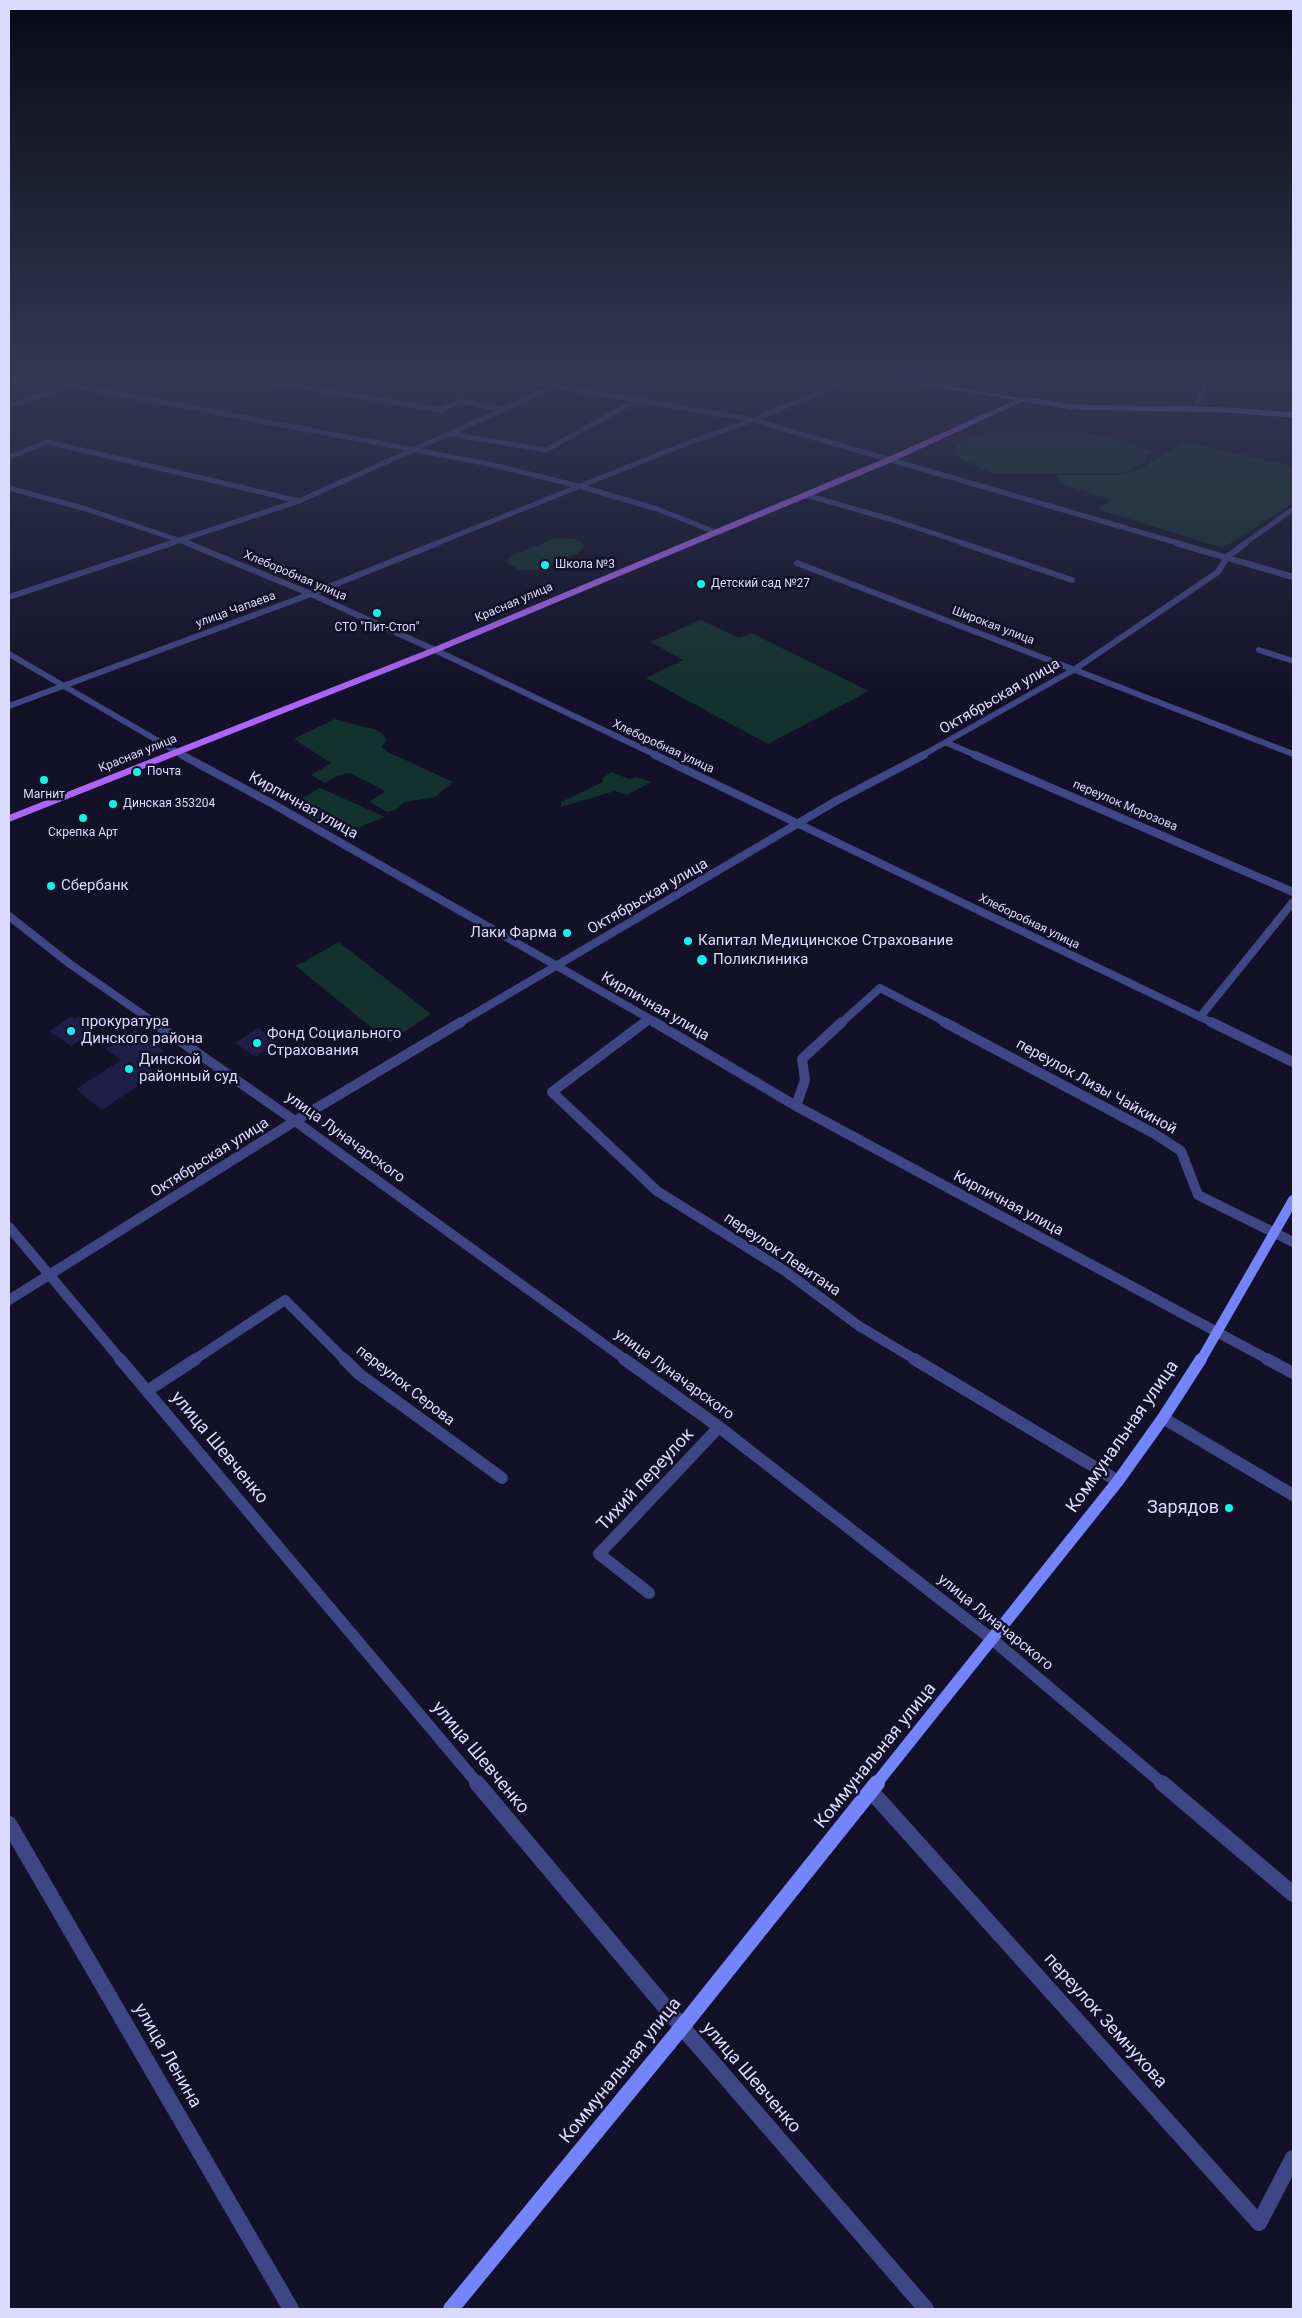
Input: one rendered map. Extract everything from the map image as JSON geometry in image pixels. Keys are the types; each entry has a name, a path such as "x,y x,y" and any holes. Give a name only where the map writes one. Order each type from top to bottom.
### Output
{"main road":[{"name":"Красная улица","path":"9,819 434,650 832,484"}],"street":[{"path":"227,484 299,501"},
{"path":"9,597 299,501 337,484"},
{"path":"567,484 657,509 714,532"},
{"name":"улица Чапаева","path":"9,706 311,594 591,484"},
{"path":"973,484 1293,577"},
{"name":"Хлеборобная улица","path":"9,488 23,494 86,509 182,541 311,594 434,650 800,824 1293,1062"},
{"path":"806,495 893,520 1072,580"},
{"name":"Октябрьская улица","path":"9,1300 295,1121 800,824 836,800 947,743 1075,669 1218,572 1227,557 1293,509"},
{"name":"Широкая улица","path":"797,563 1293,754"},
{"path":"1259,650 1293,661"},
{"name":"Кирпичная улица","path":"9,654 176,752 273,804 649,1019 796,1106 1293,1373"},
{"name":"переулок Морозова","path":"947,743 1293,892"},
{"path":"1200,1017 1293,902"},
{"name":"улица Луначарского","path":"9,916 70,964 295,1121 719,1427 993,1640 1293,1894"},
{"name":"переулок Лизы Чайкиной","path":"796,1106 805,1080 802,1059 880,988 1155,1134 1181,1151 1198,1195 1293,1242"},
{"name":"переулок Левитана","path":"649,1019 552,1092 656,1191 785,1271 860,1326 1118,1481"},
{"name":"Коммунальная улица","path":"451,2309 682,2027 993,1640 1118,1481 1163,1418 1218,1333 1293,1200"},
{"name":"улица Шевченко","path":"9,1227 682,2027 926,2309"},
{"name":"переулок Серова","path":"148,1391 285,1300 359,1374 502,1478"},
{"path":"1163,1418 1293,1495"},
{"name":"Тихий переулок","path":"649,1593 600,1554 719,1427"},
{"name":"переулок Земнухова","path":"871,1791 1259,2223 1293,2158"},
{"name":"улица Ленина","path":"9,1824 291,2309"}],"green space":[{"path":"1062,484 1293,484 1293,503 1223,548 1097,509 1112,500"},
{"path":"555,538 575,539 582,542 584,547 578,553 537,570 519,570 507,563 511,556"},
{"path":"701,620 739,638 751,633 869,691 768,744 646,678 683,660 650,642"},
{"path":"335,719 377,730 385,736 386,741 382,747 388,752 453,782 435,797 405,802 397,809 387,812 370,802 385,791 350,773 336,776 325,783 311,775 331,763 294,739"},
{"path":"611,772 629,779 637,777 651,782 627,795 615,791 561,807 561,802 603,782 603,778"},
{"path":"320,788 385,817 343,834 321,825 306,815 297,801"},
{"path":"339,942 431,1014 389,1042 296,966"}],"building":[{"name":"прокуратура Динского района","path":"80,1016 96,1027 91,1030 94,1032 71,1046 49,1031 71,1017 75,1019"},
{"name":"Фонд Социального Страхования","path":"258,1028 278,1042 255,1057 235,1043"},
{"name":"Динской районный суд","path":"135,1030 164,1051 144,1064 157,1073 102,1110 76,1089 121,1060 105,1049"}],"place":[{"name":"Школа №3","path":"545,565"},
{"name":"Детский сад №27","path":"701,584"},
{"name":"СТО \"Пит-Стоп\"","path":"377,613"},
{"name":"Почта","path":"137,772"},
{"name":"Магнит","path":"44,780"},
{"name":"Динская 353204","path":"113,804"},
{"name":"Скрепка Арт","path":"83,818"},
{"name":"Сбербанк","path":"51,886"},
{"name":"Лаки Фарма","path":"567,933"},
{"name":"Капитал Медицинское Страхование","path":"688,941"},
{"name":"Поликлиника","path":"702,960"},
{"name":"прокуратура Динского района","path":"71,1031"},
{"name":"Фонд Социального Страхования","path":"257,1043"},
{"name":"Динской районный суд","path":"129,1069"},
{"name":"Зарядов","path":"1229,1508"}]}
